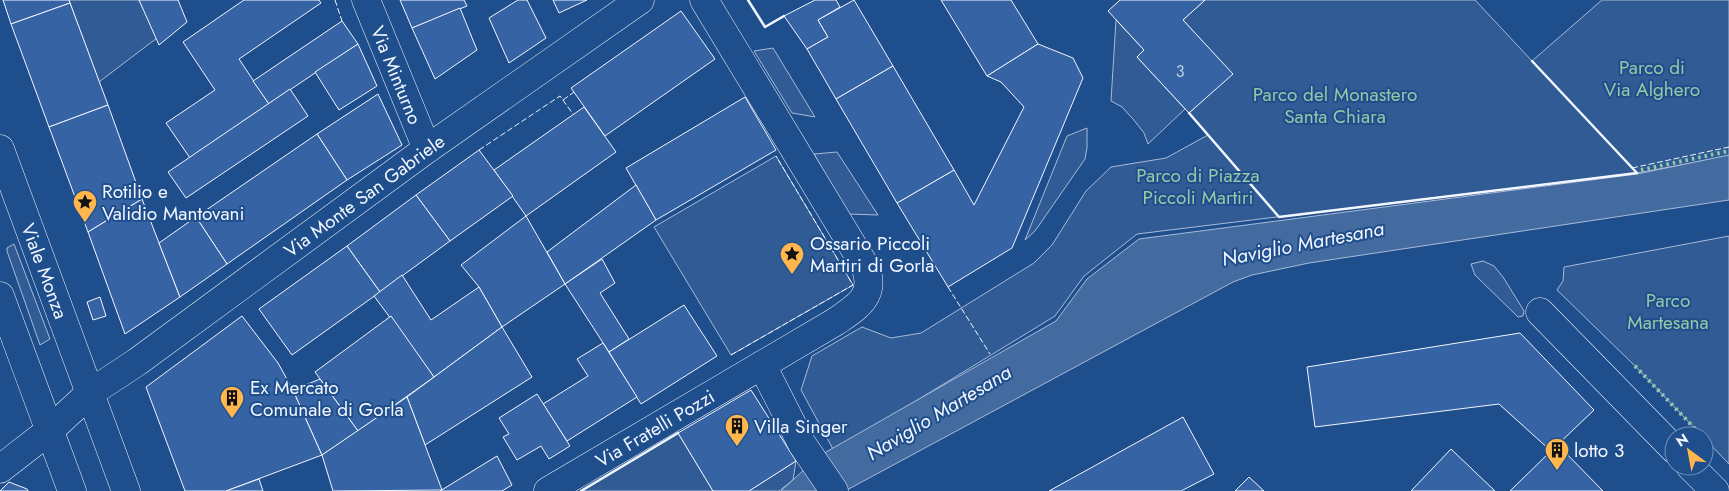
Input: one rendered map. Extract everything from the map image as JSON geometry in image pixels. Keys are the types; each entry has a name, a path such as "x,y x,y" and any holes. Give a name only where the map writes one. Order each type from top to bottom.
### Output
{"street":[{"name":"Via Minturno","path":"366,0 427,149"},
{"name":"Via Monte San Gabriele","path":"90,393 138,362 427,149 640,0"},
{"name":"Via Fratelli Pozzi","path":"548,491 849,312 862,302 869,285 865,266 704,0"},
{"name":"Viale Monza","path":"0,149 126,491"},
{"path":"0,296 72,491"},
{"path":"1540,312 1664,439"},
{"path":"762,365 808,452 834,491"},
{"path":"0,469 49,430 90,393"},
{"path":"1700,476 1715,491"}],"shaded area":[{"path":"69,0 139,0 157,38 99,82"},
{"path":"1205,0 1475,0 1532,61 1602,0 1729,0 1729,156 1637,173 1137,234 1084,276 1055,316 834,451 801,390 812,356 862,327 891,338 921,333 1034,263 1052,245 1086,191 1111,167 1166,158 1208,135 1189,113 1232,74 1183,20"},
{"path":"1116,20 1144,50 1137,57 1185,109 1148,144 1144,133 1133,119 1122,107 1111,101"},
{"path":"773,48 815,117 792,113 754,51"},
{"path":"1087,128 1085,159 1035,231 1025,240 1067,136"},
{"path":"837,152 878,215 848,214 814,154"},
{"path":"776,156 853,285 731,355 654,227"},
{"name":"Parco Martesana","path":"1729,236 1729,464 1714,448 1714,426 1693,426 1635,366 1557,290 1563,281 1564,267"},
{"path":"14,244 50,339 40,345 7,251 7,248"},
{"path":"1483,261 1494,266 1503,277 1524,311 1523,316 1518,317 1475,275 1471,264"},
{"path":"678,433 713,491 581,491"},
{"path":"796,461 793,480 779,491 749,491"}],"water":[{"name":"Naviglio Martesana","path":"1729,155 1729,200 1309,263 1252,275 1233,282 845,491 781,491 819,456 1056,321 1087,279 1139,239 1637,174"}],"building":[{"path":"3,0 69,0 70,3 11,24"},
{"path":"139,0 178,0 187,22 159,45"},
{"path":"244,0 319,0 321,3 239,59 269,104 190,158 166,123 215,90 183,42"},
{"path":"400,0 464,0 467,6 412,28"},
{"path":"518,0 527,0 546,38 509,63 489,18"},
{"path":"553,0 587,0 559,13"},
{"path":"815,0 836,0 840,7 818,20 828,37 807,49 784,16"},
{"path":"854,0 893,66 836,99 807,49 828,37 818,20"},
{"path":"941,0 1011,0 1038,44 987,76"},
{"path":"1120,0 1205,0 1183,20 1233,74 1189,113 1137,57 1144,50 1108,11"},
{"path":"70,3 108,105 49,127 11,24"},
{"path":"460,8 477,50 435,79 412,28"},
{"path":"681,11 715,59 605,136 571,88"},
{"path":"342,21 358,44 269,104 253,81"},
{"path":"358,44 377,86 339,110 315,72"},
{"path":"1038,44 1073,58 1083,78 1012,248 948,287 897,203 954,170 974,205 1024,107 1001,82 987,76"},
{"path":"893,66 954,170 897,203 836,99"},
{"path":"290,89 308,116 186,198 168,172"},
{"path":"378,94 402,145 347,180 317,134"},
{"path":"745,97 776,150 656,220 626,168"},
{"path":"108,105 142,199 88,232 49,127"},
{"path":"584,107 616,152 526,216 494,170"},
{"path":"317,134 347,180 227,264 196,217"},
{"path":"479,150 513,196 450,241 416,195"},
{"path":"636,185 656,220 565,284 547,252"},
{"path":"416,195 450,241 380,292 347,246"},
{"path":"142,199 180,297 125,334 88,232"},
{"path":"526,216 565,284 502,327 479,287 461,265"},
{"path":"196,217 227,264 180,297 159,243"},
{"path":"347,246 380,292 292,355 259,309"},
{"path":"602,259 615,283 600,293 629,339 609,352 565,284"},
{"path":"402,275 431,320 479,287 502,327 434,377 374,296"},
{"path":"100,297 106,316 93,320 87,302"},
{"path":"684,305 717,356 641,404 609,352"},
{"name":"Ex Mercato Comunale di Gorla","path":"242,316 278,363 293,390 322,455 226,491 185,491 146,387"},
{"path":"391,316 434,377 358,431 315,372"},
{"path":"502,327 532,377 425,445 407,397"},
{"path":"1520,333 1594,410 1551,451 1499,404 1315,427 1307,367"},
{"path":"603,343 637,397 567,441 543,404 588,376 577,359"},
{"path":"320,379 358,431 322,455 293,390"},
{"name":"Villa Singer","path":"751,390 796,461 749,491 713,491 678,433"},
{"path":"537,394 570,446 549,459 541,446 517,460 503,437 509,434 499,418"},
{"path":"407,397 442,490 333,491 322,455"},
{"path":"1183,417 1214,474 1181,491 1049,491"},
{"name":"lotto 3","path":"1557,444 1603,491 1510,491 1551,451"},
{"path":"1451,449 1495,491 1411,491"},
{"path":"497,456 512,485 502,491 440,491"},
{"path":"1249,477 1264,491 1235,491"},
{"path":"259,479 263,491 226,491"},
{"path":"9,482 27,489 28,491 0,491"}],"hedge":[{"path":"1641,170 1729,151"},
{"path":"1635,366 1692,426"}],"fence":[{"path":"335,0 342,21"},
{"path":"563,100 574,92"},
{"path":"479,150 560,96 573,114"},
{"path":"1632,168 1729,147"},
{"path":"731,355 853,285 776,156"},
{"path":"948,287 990,354"}],"wall":[{"path":"748,0 765,27 784,16"},
{"path":"1532,61 1637,173"},
{"path":"1189,113 1279,217 1637,173"},
{"path":"581,491 678,433"}],"place":[{"name":"Rotilio e Validio Mantovani","path":"85,223"},
{"name":"Ossario Piccoli Martiri di Gorla","path":"792,275"},
{"name":"Ex Mercato Comunale di Gorla","path":"232,419"},
{"name":"Villa Singer","path":"737,447"},
{"name":"lotto 3","path":"1557,471"}],"park label":[{"name":"Parco di Via Alghero","path":"1652,78"},
{"name":"Parco del Monastero Santa Chiara","path":"1335,105"},
{"name":"Parco di Piazza Piccoli Martiri","path":"1198,186"}]}
